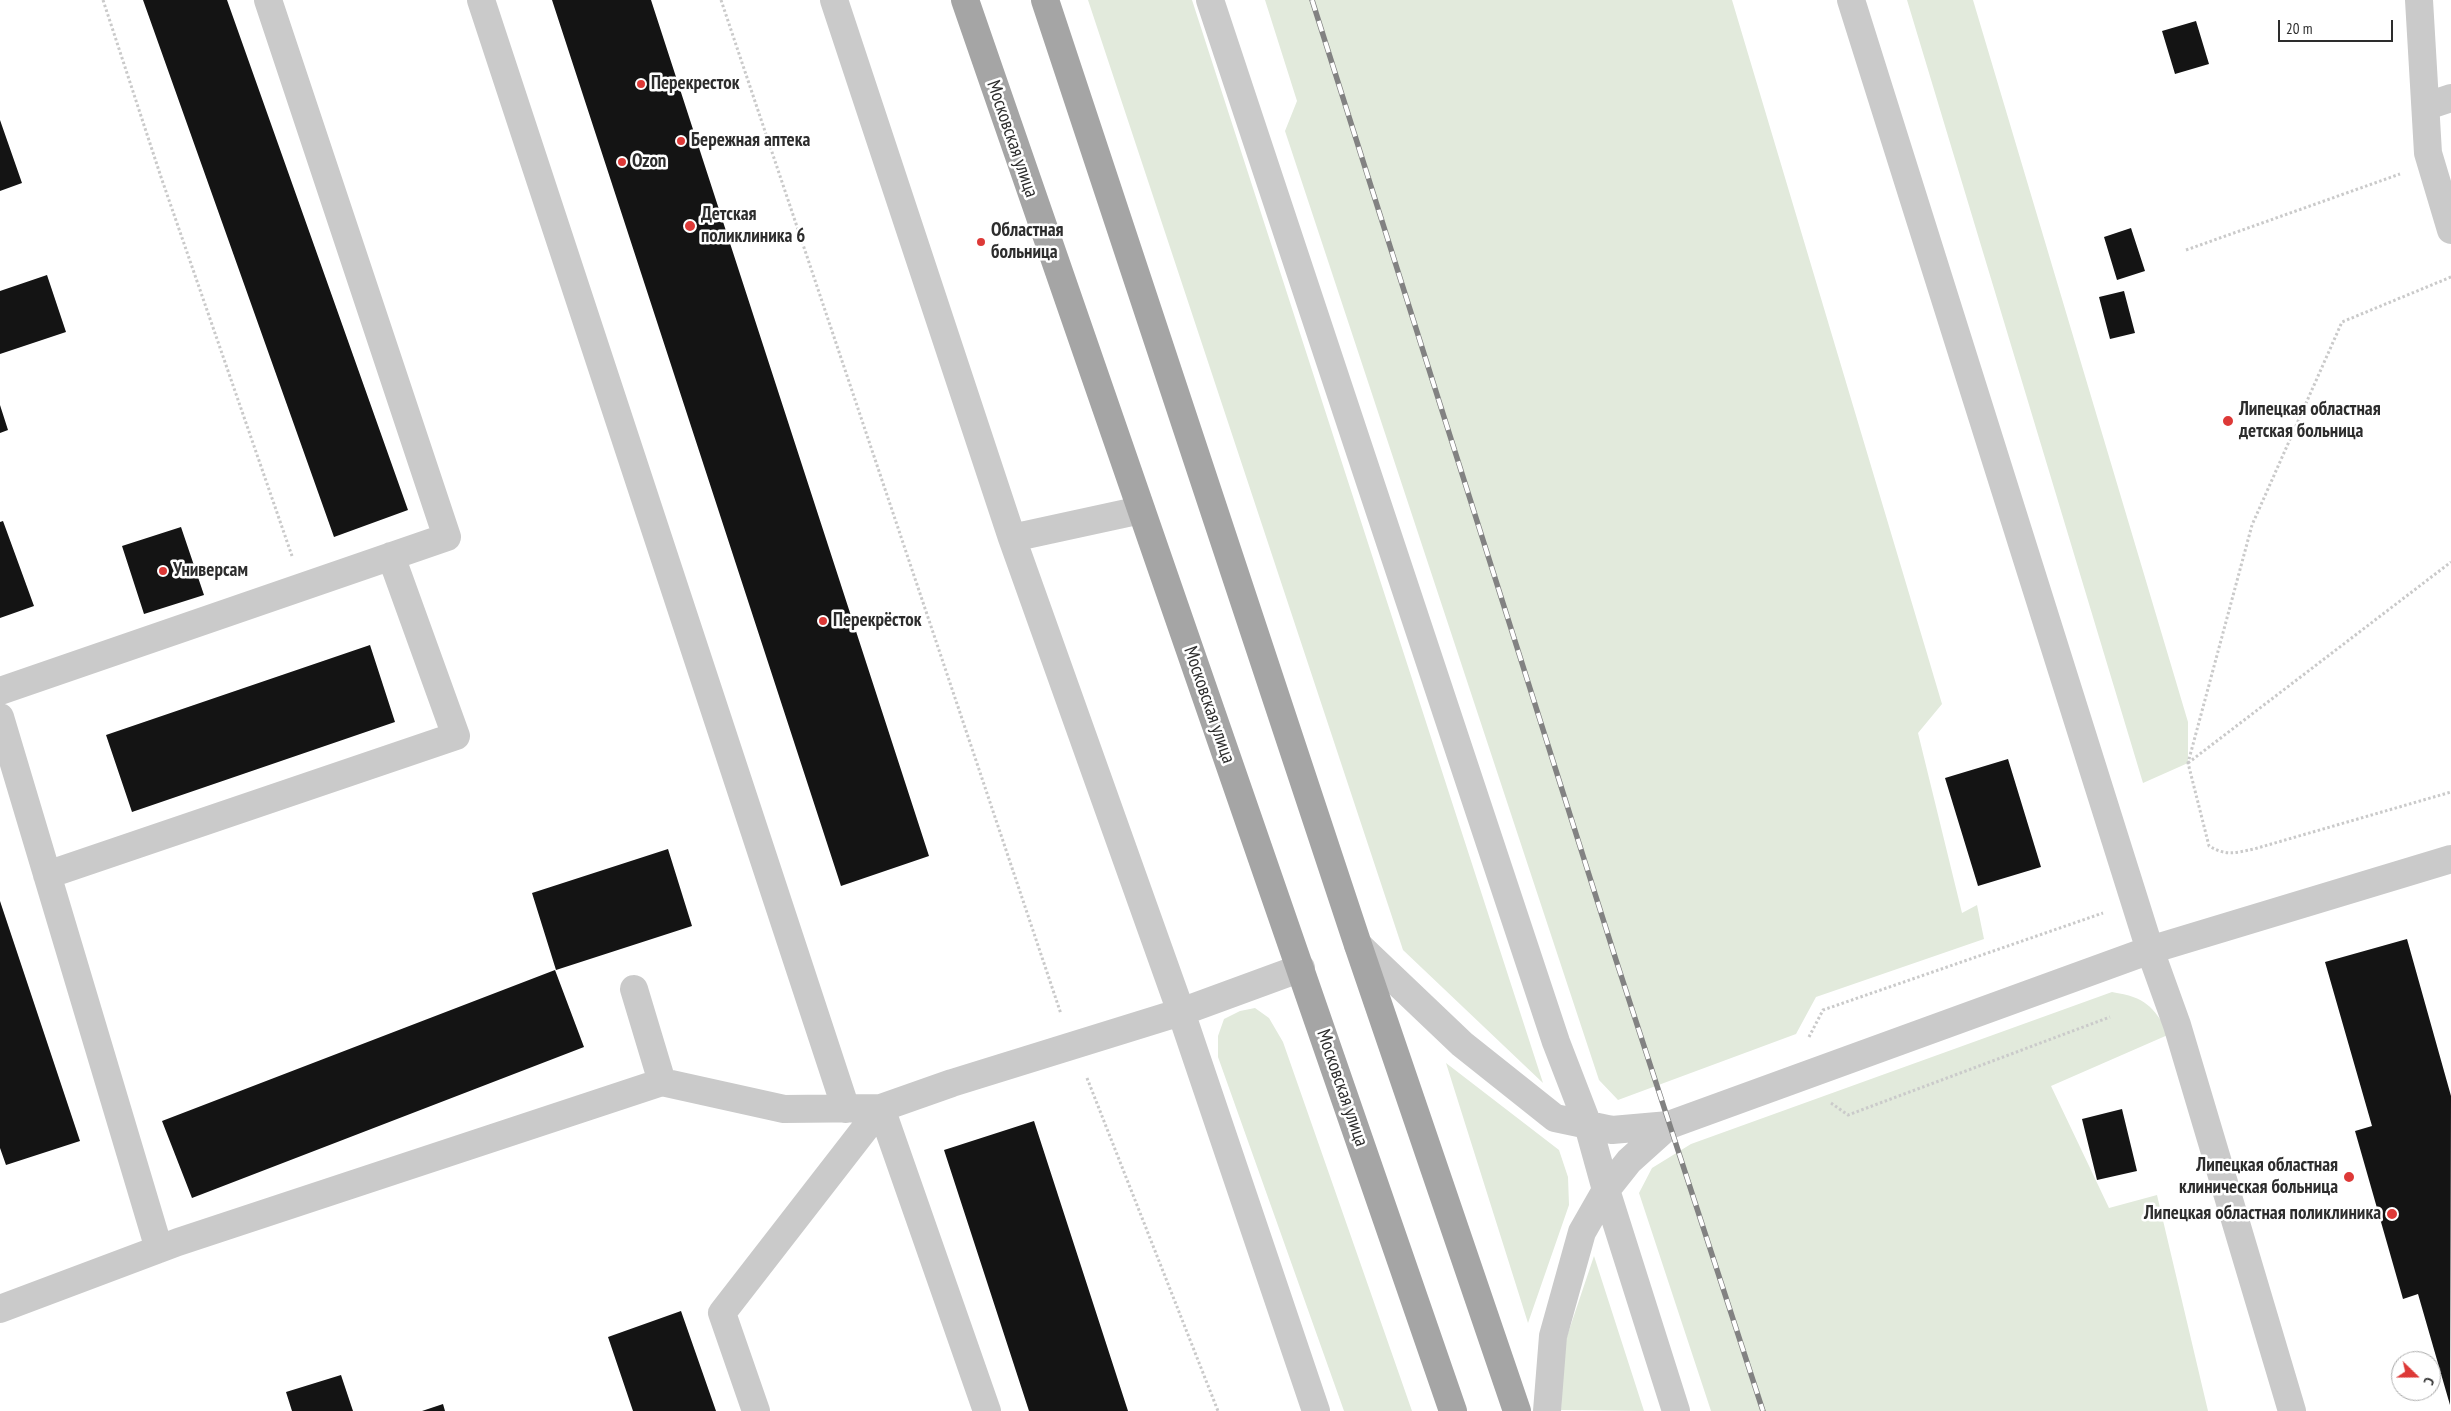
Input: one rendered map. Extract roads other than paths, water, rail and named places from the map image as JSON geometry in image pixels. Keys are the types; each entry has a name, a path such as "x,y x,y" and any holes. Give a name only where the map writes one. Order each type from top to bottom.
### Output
{"main road":[{"name":"Московская улица","path":"965,0 1453,1411"},
{"path":"1046,0 1358,945 1517,1411"}],"street":[{"path":"0,691 447,537 268,0"},
{"path":"481,0 846,1109"},
{"path":"834,0 1012,538 1182,1012 1316,1411"},
{"path":"1210,0 1556,1042 1588,1125 1606,1190 1676,1411"},
{"path":"1851,0 2150,950 2177,1025 2292,1411"},
{"path":"2419,0 2439,102 2428,153 2451,230"},
{"path":"1012,538 1141,510"},
{"path":"47,874 456,736 391,556"},
{"path":"0,717 159,1249"},
{"path":"1358,945 1462,1044 1555,1118 1612,1130 1669,1125 2150,950 2451,860"},
{"path":"0,1309 159,1249 662,1082 784,1109 881,1108 952,1083 1182,1012 1301,968"},
{"path":"634,989 662,1082"},
{"path":"756,1411 722,1313 881,1108"},
{"path":"881,1108 987,1411"},
{"path":"1547,1411 1553,1336 1582,1232 1606,1190 1629,1160 1669,1125"}],"railway":[{"path":"1312,0 1616,960 1763,1411"}],"place":[{"name":"Перекресток","path":"641,84"},
{"name":"Бережная аптека","path":"681,141"},
{"name":"Ozon","path":"622,162"},
{"name":"Детская поликлиника 6","path":"690,226"},
{"name":"Областная больница","path":"981,242"},
{"name":"Липецкая областная детская больница","path":"2228,421"},
{"name":"Универсам","path":"163,571"},
{"name":"Перекрёсток","path":"823,621"},
{"name":"Липецкая областная клиническая больница","path":"2349,1177"},
{"name":"Липецкая областная поликлиника","path":"2392,1214"}]}
